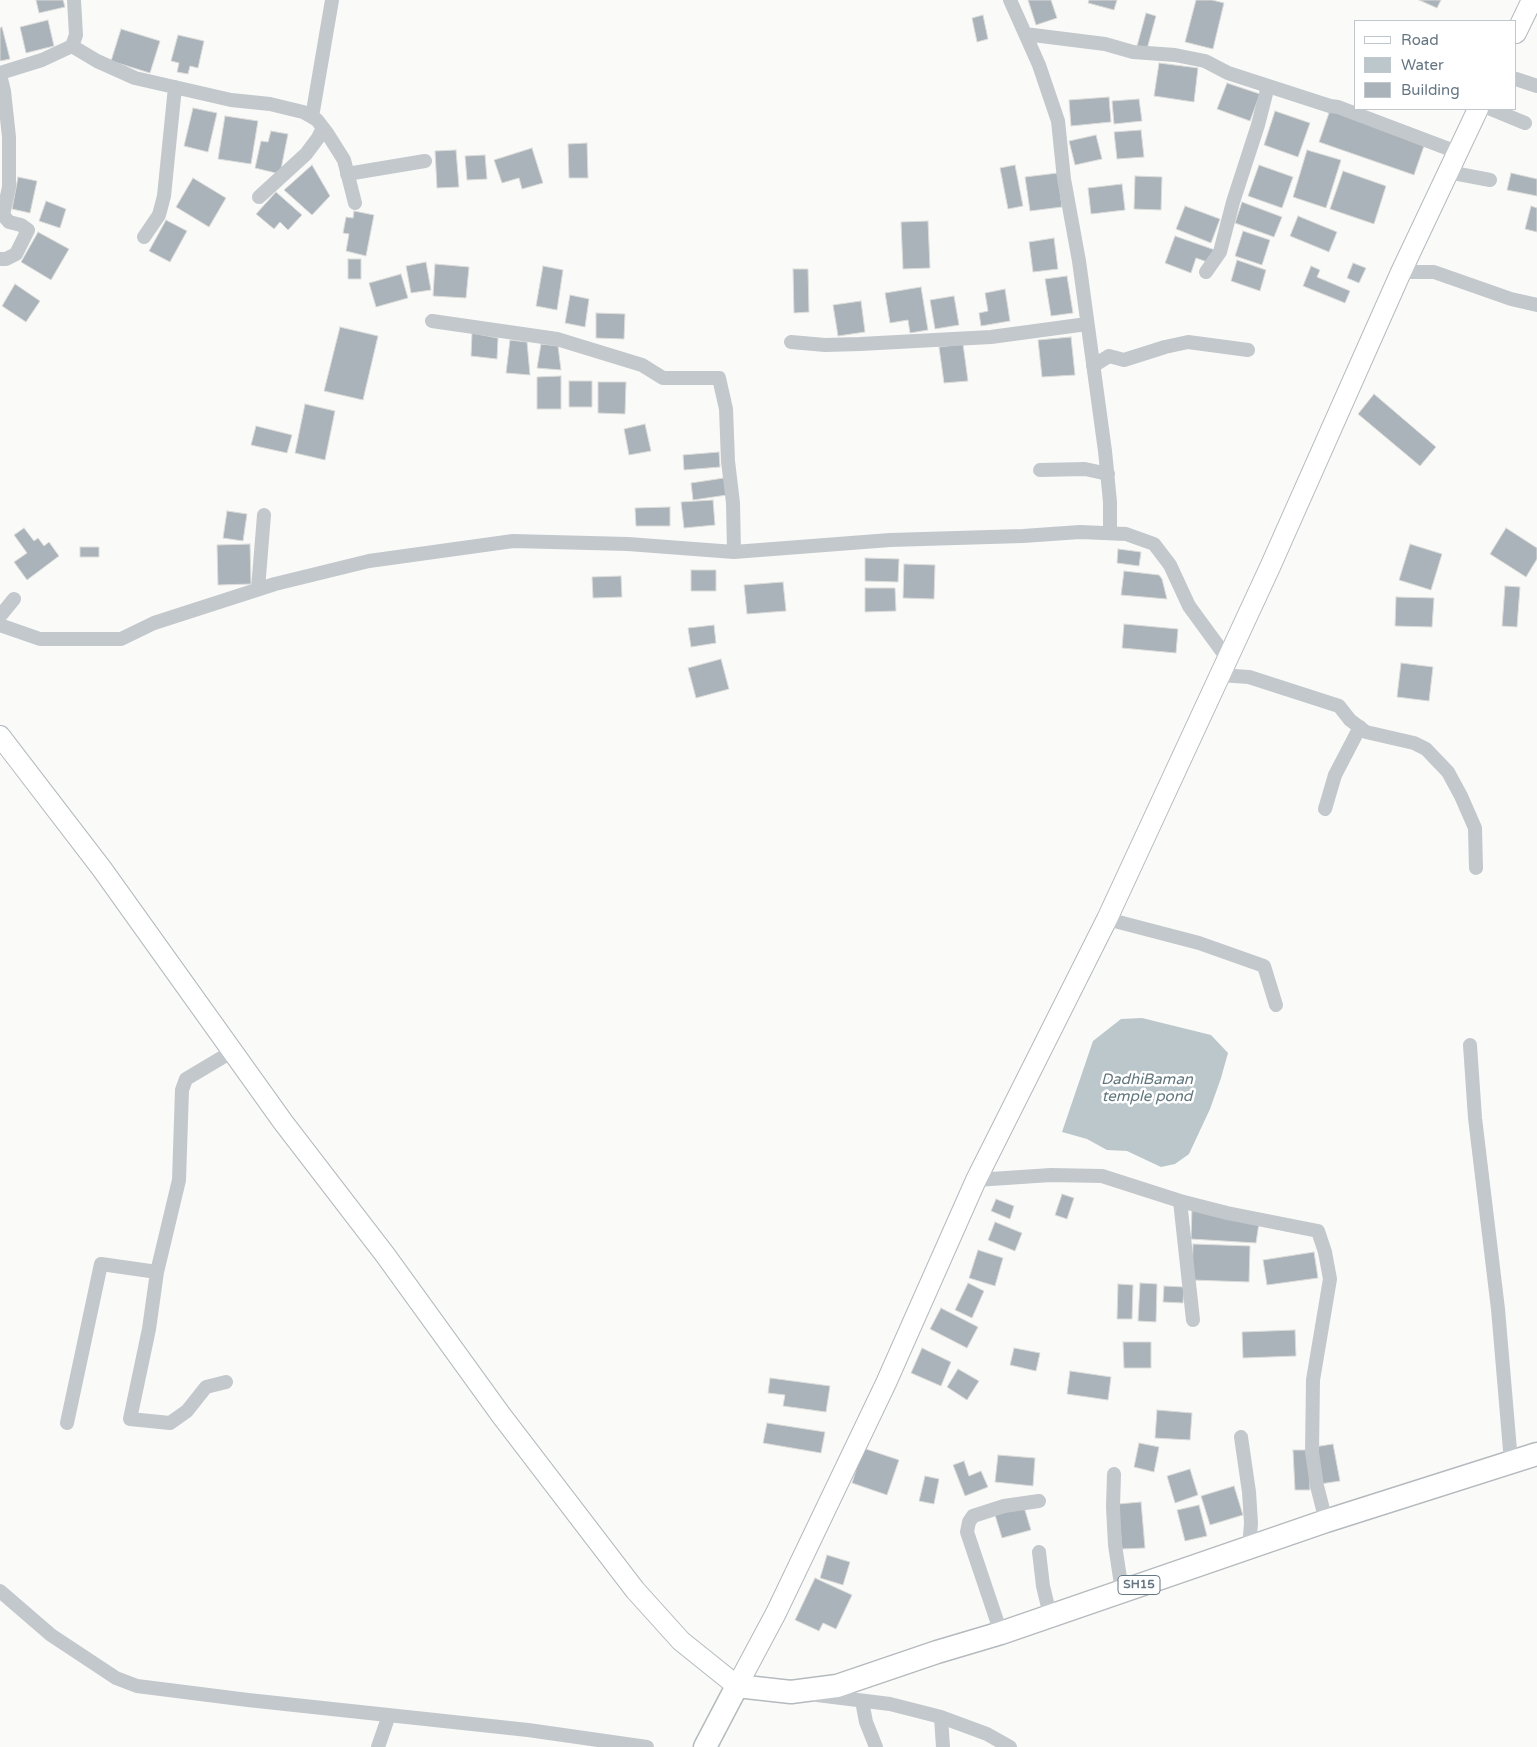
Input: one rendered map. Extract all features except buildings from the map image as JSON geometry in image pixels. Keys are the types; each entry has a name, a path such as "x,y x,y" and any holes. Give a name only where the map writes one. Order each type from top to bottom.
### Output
{"main road":[{"name":"SH15","path":"737,1686 791,1692 837,1686 937,1652 1001,1633 1326,1521 1537,1454"},
{"path":"705,1747 737,1686"}],"street":[{"path":"0,259 16,254 28,230 21,225 9,222 3,215 10,187 9,137 4,91 0,74 42,60 72,46 76,35 74,0"},
{"path":"312,117 332,0"},
{"path":"1010,0 1039,66 1058,121 1064,179 1079,261 1108,474 1110,533"},
{"path":"1025,34 1105,44 1133,52 1175,55 1205,61 1228,73 1338,107 1457,152"},
{"path":"72,46 97,62 135,78 231,100 270,104 303,112 317,120 344,160 355,203"},
{"path":"1517,79 1537,86"},
{"path":"1206,272 1220,252 1268,86"},
{"path":"144,237 160,215 164,196 175,87"},
{"path":"0,736 102,869 283,1122 386,1256 501,1415 635,1590 682,1641 737,1686 776,1613 886,1383 976,1180 1107,919 1224,666 1401,272 1478,110"},
{"path":"1493,110 1525,123"},
{"path":"259,197 306,154 323,128"},
{"path":"347,174 425,161"},
{"path":"1448,172 1490,180"},
{"path":"1401,272 1434,272 1511,299 1537,305"},
{"path":"432,321 557,339 642,364 663,378 719,378 726,409 728,460 733,503 734,552"},
{"path":"791,342 825,345 991,337 1087,324"},
{"path":"1093,366 1109,356 1124,360 1188,342 1248,350"},
{"path":"1040,470 1085,469 1108,474"},
{"path":"258,589 264,515"},
{"path":"0,625 40,639 121,639 154,623 258,589 369,561 513,541 628,544 734,552 890,540 1023,536 1080,532 1126,534 1154,544 1170,565 1189,606 1224,666 1249,677 1339,706 1350,720 1366,732 1414,742 1426,749 1448,772 1475,828 1476,868"},
{"path":"0,616 14,599"},
{"path":"1325,809 1335,775 1360,727"},
{"path":"1107,919 1198,944 1264,966 1276,1005"},
{"path":"1470,1044 1475,1118 1498,1309 1511,1462"},
{"path":"226,1382 206,1387 187,1411 170,1423 130,1419 149,1329 157,1272 179,1180 182,1090 186,1078 233,1051"},
{"path":"976,1180 1050,1175 1102,1176 1180,1201 1318,1231 1325,1252 1330,1279 1313,1380 1312,1452 1316,1486 1326,1521"},
{"path":"1180,1201 1193,1320"},
{"path":"67,1423 101,1264 157,1272"},
{"path":"1241,1437 1250,1507 1249,1548"},
{"path":"1114,1474 1113,1507 1122,1591"},
{"path":"1001,1633 967,1532 969,1522 973,1516 1004,1506 1039,1501"},
{"path":"1039,1552 1043,1586 1050,1615"},
{"path":"0,1591 50,1635 116,1678 136,1686 528,1730 647,1747"},
{"path":"791,1692 890,1704 941,1718 987,1734 1010,1747"},
{"path":"862,1701 866,1722 876,1747"},
{"path":"378,1747 389,1715"},
{"path":"941,1718 943,1747"}],"water":[{"name":"DadhiBaman temple pond","path":"1142,1018 1211,1035 1228,1053 1210,1109 1189,1154 1175,1164 1161,1167 1127,1151 1107,1150 1087,1139 1062,1132 1093,1041 1121,1019"}]}
